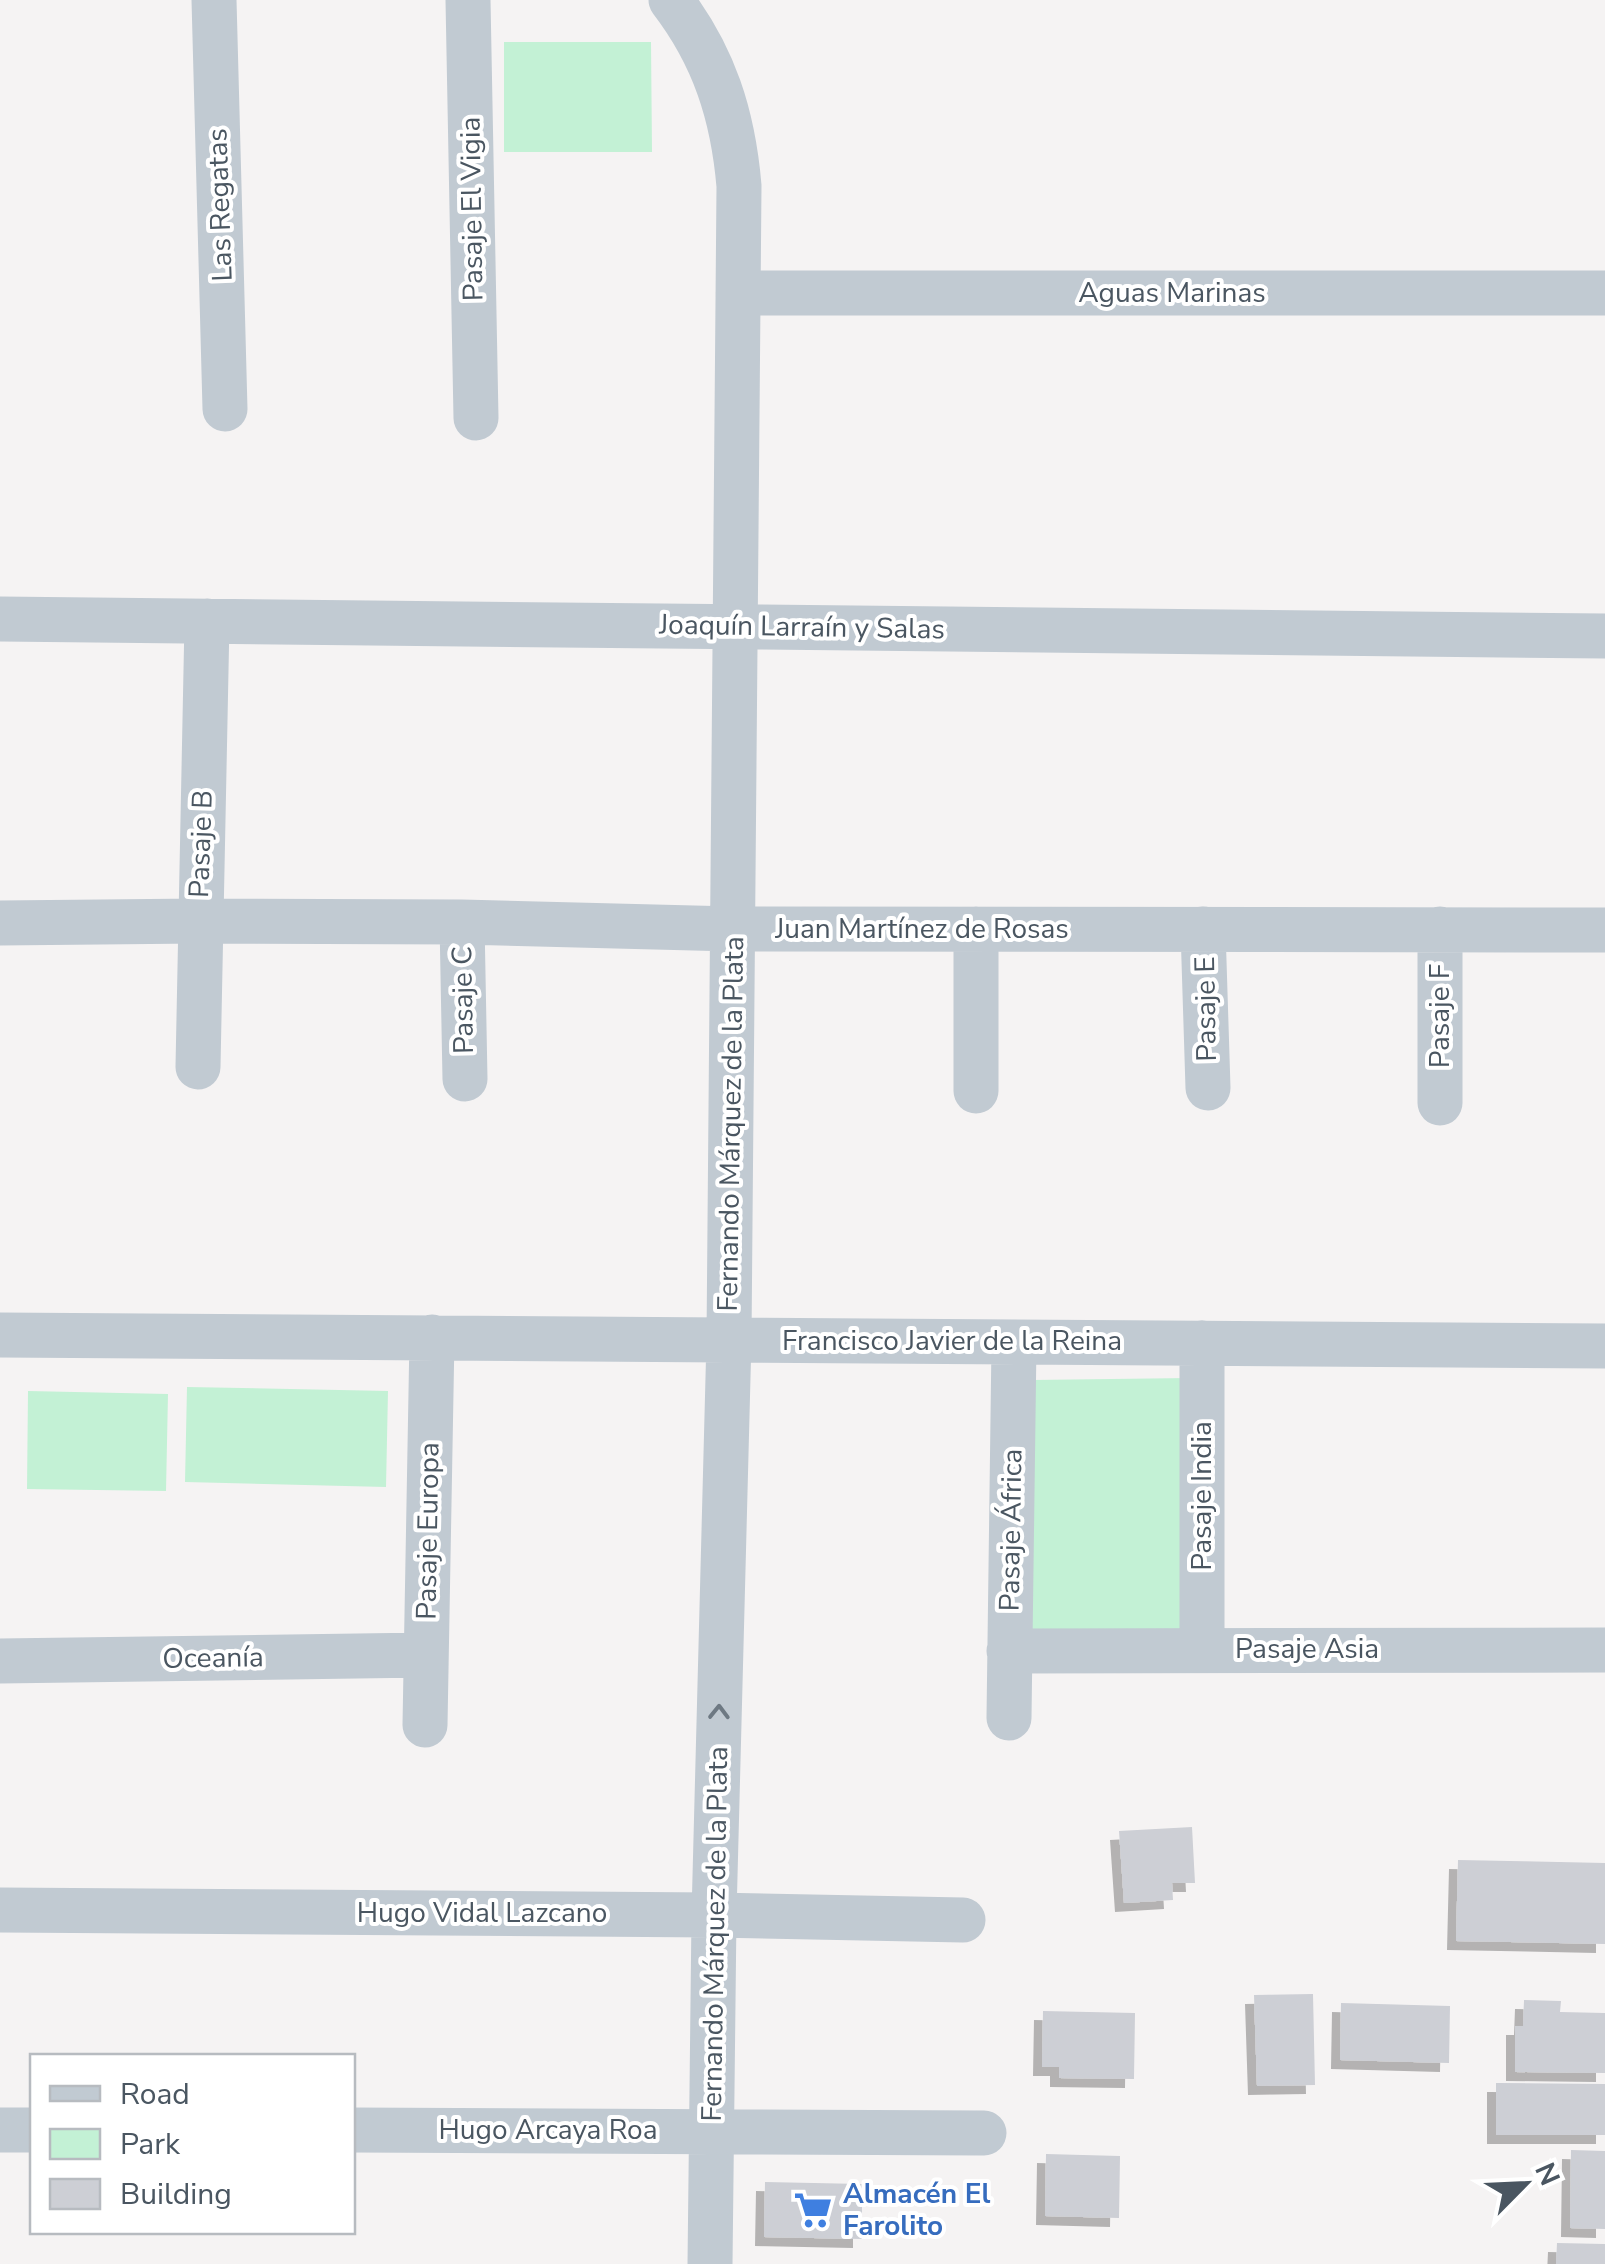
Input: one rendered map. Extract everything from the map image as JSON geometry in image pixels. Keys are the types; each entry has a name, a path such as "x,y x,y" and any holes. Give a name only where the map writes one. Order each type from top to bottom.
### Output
{"street":[{"name":"Las Regatas","path":"214,0 225,409"},
{"name":"Pasaje El Vigia","path":"468,0 476,418"},
{"name":"Fernando Márquez de la Plata","path":"671,0 706,54 730,119 739,186 728,1340 710,2264"},
{"name":"Aguas Marinas","path":"738,293 1605,293"},
{"name":"Joaquín Larraín y Salas","path":"0,619 1605,636"},
{"name":"Pasaje B","path":"198,1067 207,621"},
{"name":"Juan Martínez de Rosas","path":"0,923 199,920 733,929 1605,930"},
{"name":"Pasaje C","path":"462,922 465,1078"},
{"path":"976,929 976,1091"},
{"name":"Pasaje E","path":"1204,930 1208,1088"},
{"name":"Pasaje F","path":"1440,930 1440,1103"},
{"name":"Francisco Javier de la Reina","path":"0,1335 1605,1346"},
{"name":"Pasaje Europa","path":"425,1725 432,1338"},
{"name":"Pasaje África","path":"1008,1718 1014,1342"},
{"name":"Pasaje India","path":"1202,1343 1202,1650"},
{"name":"Pasaje Asia","path":"1009,1651 1605,1650"},
{"name":"Oceanía","path":"0,1660 426,1656"},
{"name":"Hugo Vidal Lazcano","path":"0,1910 963,1920"},
{"path":"0,2130 30,2130"},
{"name":"Hugo Arcaya Roa","path":"355,2130 984,2133"}],"green space":[{"path":"504,42 651,42 652,152 504,152"},
{"path":"1190,1378 1187,1637 1029,1635 1032,1380"},
{"path":"187,1387 388,1391 386,1487 185,1482"},
{"path":"28,1391 168,1394 166,1491 27,1489"}],"building":[{"path":"1192,1827 1195,1883 1172,1883 1173,1900 1124,1903 1119,1831"},
{"path":"1458,1860 1605,1863 1605,1944 1456,1941"},
{"path":"1313,1994 1315,2085 1257,2086 1254,1995"},
{"path":"1524,2000 1561,2001 1560,2012 1605,2013 1605,2073 1515,2072 1515,2026 1523,2026"},
{"path":"1341,2003 1450,2006 1449,2063 1340,2060"},
{"path":"1043,2011 1135,2013 1134,2079 1059,2078 1059,2067 1042,2067"},
{"path":"1496,2083 1605,2084 1605,2135 1496,2135"},
{"path":"1571,2150 1605,2151 1605,2229 1570,2228"},
{"path":"1046,2154 1120,2156 1119,2218 1045,2216"},
{"name":"Almacén El Farolito","path":"765,2182 862,2184 862,2239 764,2237"},
{"path":"1557,2243 1605,2244 1605,2264 1556,2264"}],"place":[{"name":"Almacén El Farolito","path":"813,2210"}]}
